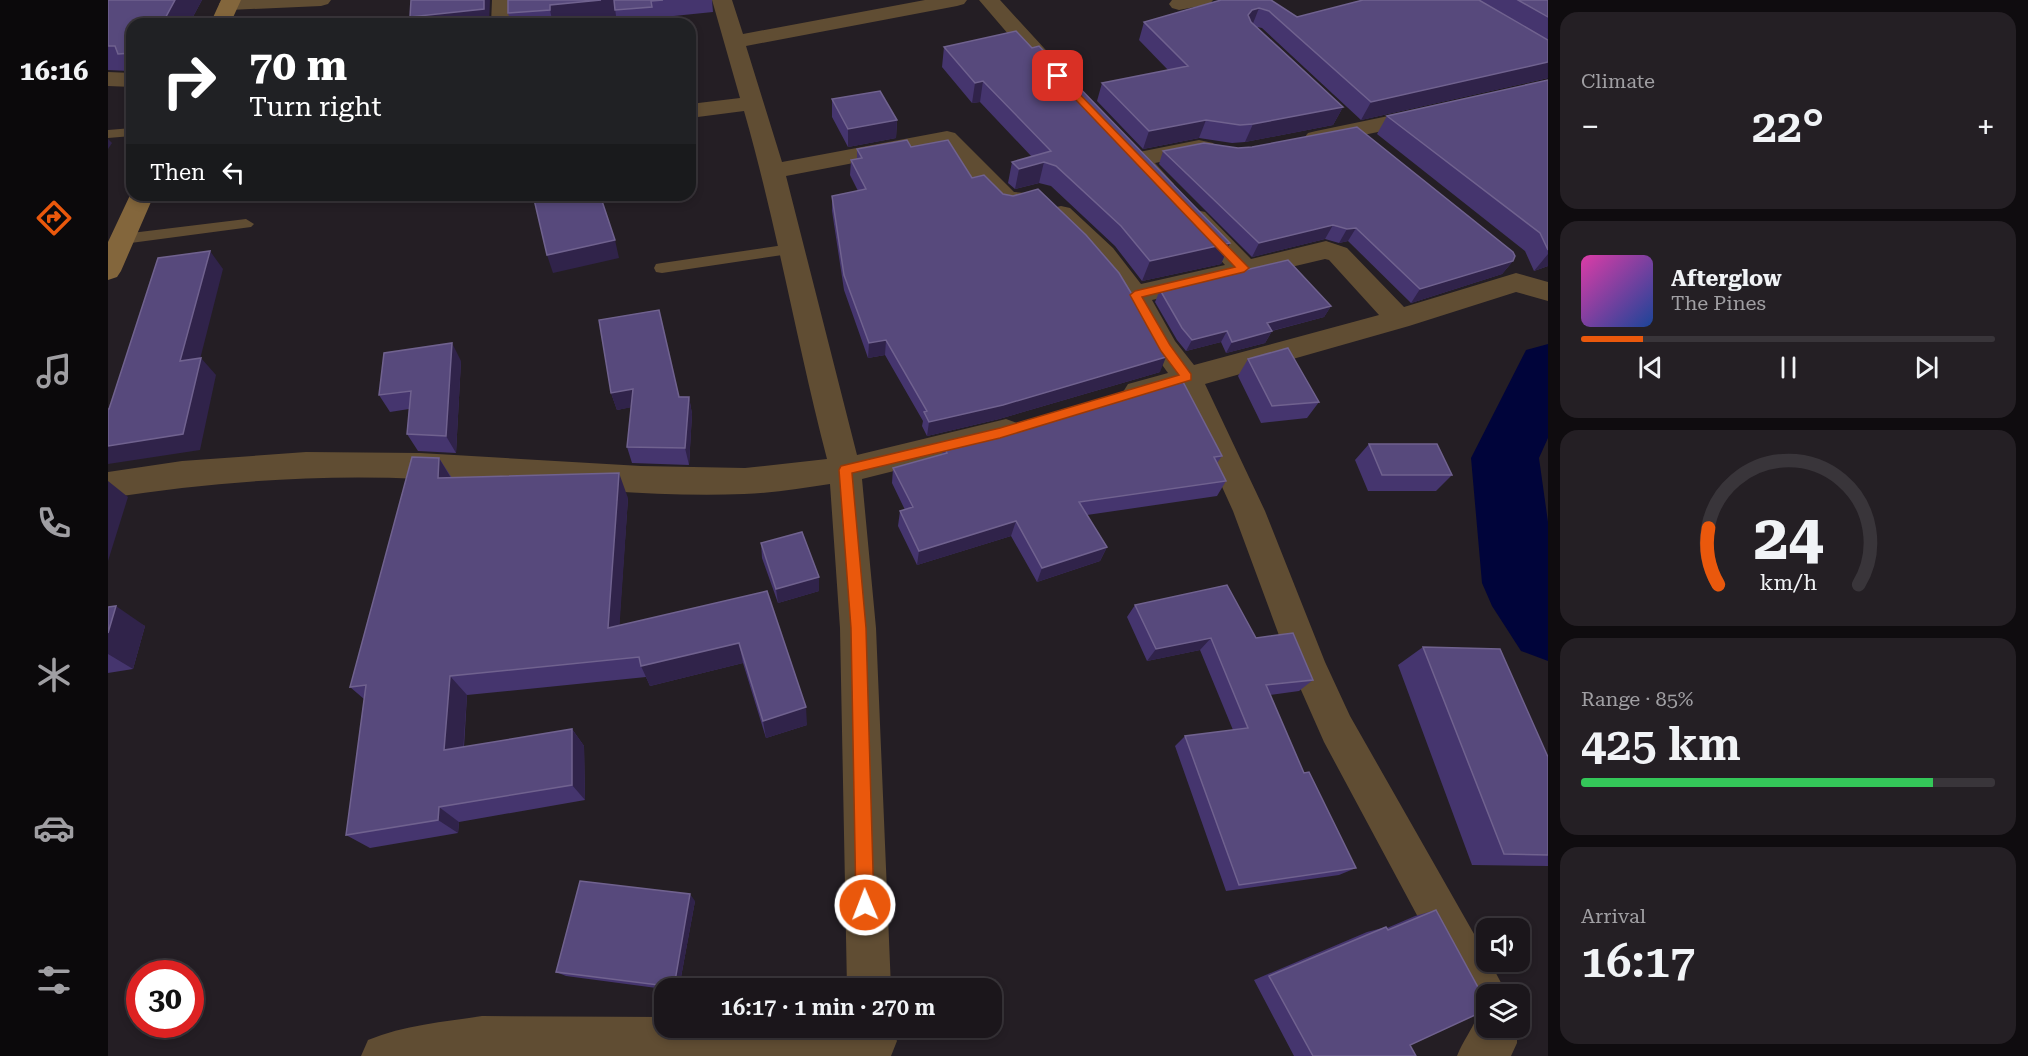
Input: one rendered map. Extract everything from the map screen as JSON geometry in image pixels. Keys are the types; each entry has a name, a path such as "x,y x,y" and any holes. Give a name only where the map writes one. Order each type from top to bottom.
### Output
{"main road":[{"path":"223,18 230,2"},
{"path":"108,271 139,201"}],"street":[{"path":"230,2 321,0"},
{"path":"501,18 502,0"},
{"path":"722,0 773,171 822,383 845,470 858,628 868,978"},
{"path":"844,0 855,20"},
{"path":"734,42 957,0"},
{"path":"989,0 1058,76"},
{"path":"1179,4 1203,0"},
{"path":"108,79 126,80"},
{"path":"696,110 753,103"},
{"path":"1289,143 1347,122 1444,111"},
{"path":"1347,122 1376,150"},
{"path":"773,171 947,138 1009,201 1042,195 1104,254 1135,295 1165,348 1187,377 1249,511 1308,665 1337,729 1478,984"},
{"path":"1226,151 1199,147 1130,151 1244,268"},
{"path":"1135,295 1326,250 1333,251 1399,319"},
{"path":"1110,400 1399,319 1528,280"},
{"path":"108,485 182,474 306,465 420,466 641,479 746,481 845,470 1033,423"},
{"path":"1480,1056 1494,1043 1494,1038"},
{"path":"384,1056 406,1050 482,1039 875,1042"}],"lane":[{"path":"108,134 126,132"},
{"path":"123,239 246,224"},
{"path":"662,268 791,249"}],"building":[{"path":"108,0 175,0 165,18 126,18 126,53 118,54 115,46 108,46"},
{"path":"411,0 484,0 484,9 410,17"},
{"path":"508,0 601,0 550,5 550,10 508,13"},
{"path":"614,0 663,0 651,1 652,7 615,10"},
{"path":"1221,0 1271,0 1297,17 1363,0 1479,0 1548,40 1548,62 1371,102 1269,11 1259,8 1252,10 1248,15 1251,22 1343,107 1253,124 1240,125 1206,120 1149,131 1102,83 1188,66 1144,22"},
{"path":"1518,0 1548,0 1548,17"},
{"path":"1016,31 1032,48 1039,46 1230,243 1150,261 1121,226 1056,166 1044,162 1019,169 1012,162 1051,151 983,81 975,83 944,47"},
{"path":"1548,80 1548,250 1540,233 1387,116"},
{"path":"880,91 897,120 848,129 832,99"},
{"path":"1357,127 1513,252 1515,256 1513,261 1420,289 1356,228 1347,229 1333,225 1259,243 1163,151 1204,143 1238,148 1252,147"},
{"path":"907,140 911,147 948,140 972,178 984,175 1003,194 1013,196 1038,189 1086,235 1119,273 1162,344 1159,345 1166,357 1003,405 929,422 924,412 927,411 886,340 869,343 844,275 832,196 866,189 851,160 862,158 857,149"},
{"path":"534,201 602,201 615,240 547,255"},
{"path":"210,251 180,361 201,358 183,434 108,446 108,409 158,258"},
{"path":"1288,260 1331,306 1267,323 1272,331 1232,342 1227,331 1192,340 1182,328 1160,290"},
{"path":"659,310 679,397 689,397 685,448 627,447 633,389 611,393 599,320"},
{"path":"452,343 446,436 407,434 411,391 379,395 384,353"},
{"path":"1288,348 1319,402 1272,406 1248,359"},
{"path":"1181,378 1222,456 1214,457 1226,481 1079,502 1107,547 1042,568 1016,521 919,551 900,511 913,507 893,468 947,453 944,446 1005,432"},
{"path":"1369,444 1437,444 1452,475 1382,475"},
{"path":"412,457 439,458 438,478 619,473 608,628 767,591 806,707 763,721 739,643 641,666 639,657 450,676 444,750 572,729 572,785 439,807 438,820 346,835 366,685 350,687"},
{"path":"802,532 819,577 776,589 761,543"},
{"path":"1227,585 1256,638 1293,633 1313,680 1266,685 1304,773 1309,772 1356,868 1239,885 1185,736 1248,728 1211,638 1156,649 1135,605"},
{"path":"116,606 108,633 108,607"},
{"path":"1423,647 1500,649 1548,757 1548,855 1504,854"},
{"path":"580,881 690,894 676,978 654,978 654,984 556,972"},
{"path":"1436,910 1476,984 1476,1015 1410,1045 1416,1056 1313,1056 1269,976 1386,927 1388,930"}],"waterway":[{"path":"1548,367 1505,458 1519,583 1548,626"}],"route":[{"path":"865,905 858,628 845,470 1000,433 1187,377 1165,348 1135,295 1244,268 1058,76"}]}
